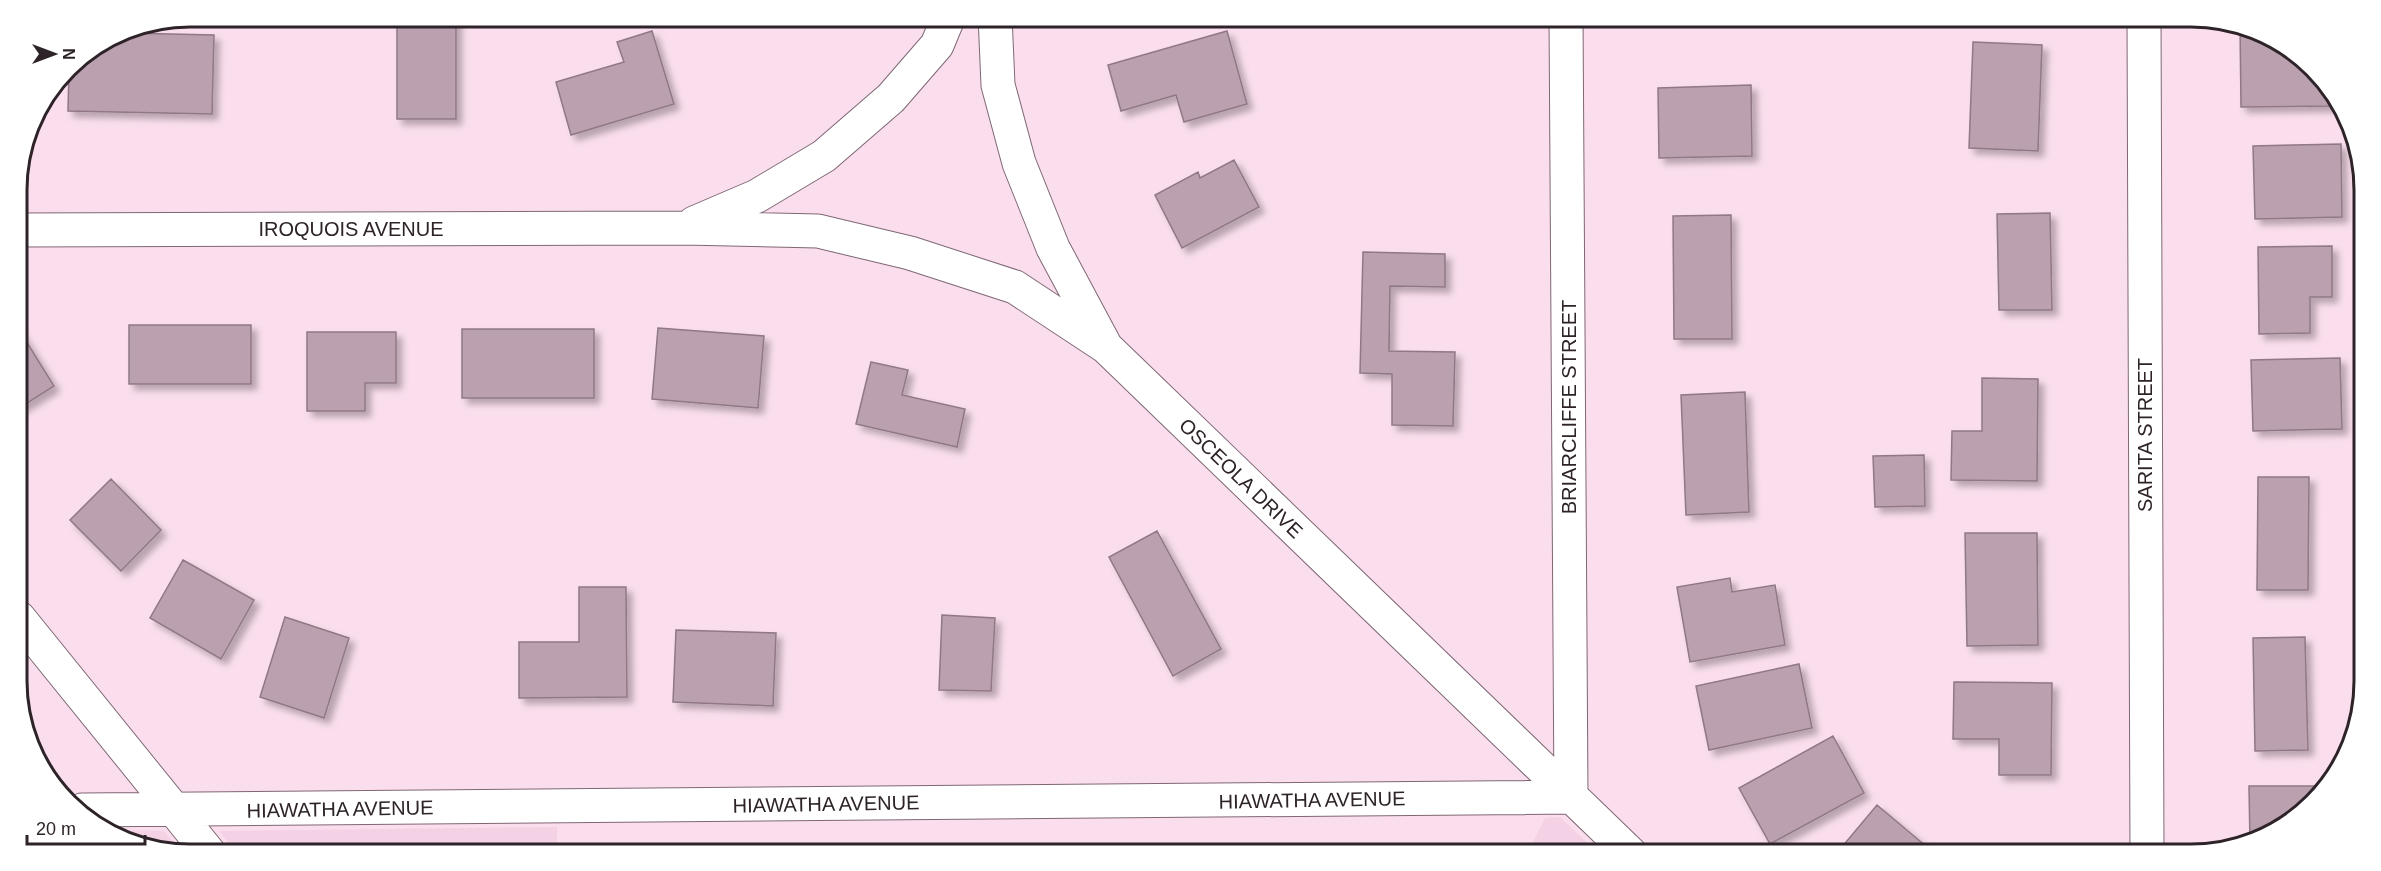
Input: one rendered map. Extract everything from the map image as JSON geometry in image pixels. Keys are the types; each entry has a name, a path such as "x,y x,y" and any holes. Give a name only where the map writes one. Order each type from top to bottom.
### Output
{"street":[{"name":"IROQUOIS AVENUE","path":"684,228 757,196 824,156 891,98 937,45 944,27"},
{"name":"OSCEOLA DRIVE","path":"995,27 998,86 1019,163 1053,248 1106,347 1620,844"},
{"name":"BRIARCLIFFE STREET","path":"1566,27 1571,797"},
{"name":"SARITA STREET","path":"2144,27 2147,844"},
{"name":"IROQUOIS AVENUE","path":"27,230 684,228 818,231 910,253 1015,287 1106,347"},
{"path":"27,628 202,844"},
{"name":"HIAWATHA AVENUE","path":"92,810 1571,797"}],"shaded area":[{"path":"1560,817 1588,844 1532,844 1545,818"},
{"path":"557,827 557,844 229,844 219,831"},
{"path":"126,830 164,831 173,843"}],"building":[{"path":"397,27 456,27 456,119 397,119"},
{"path":"652,31 674,104 571,135 556,82 624,62 617,42"},
{"path":"1227,31 1247,104 1184,122 1176,95 1121,111 1108,65"},
{"path":"147,33 214,35 212,114 68,111 69,84 84,84 84,67 109,49 128,39"},
{"path":"2240,35 2253,39 2290,61 2306,75 2330,106 2241,107"},
{"path":"1973,42 2042,45 2038,151 1969,148"},
{"path":"1751,85 1752,156 1659,158 1658,88"},
{"path":"2341,144 2342,217 2255,219 2253,146"},
{"path":"1234,160 1259,207 1182,248 1155,195 1198,172 1200,178"},
{"path":"2050,213 2052,310 1999,310 1997,214"},
{"path":"1731,215 1732,339 1674,339 1673,216"},
{"path":"2332,246 2332,297 2310,297 2310,333 2259,334 2258,247"},
{"path":"1363,252 1445,254 1445,287 1390,286 1389,351 1455,352 1453,426 1392,425 1392,374 1360,373"},
{"path":"129,325 251,325 251,384 129,384"},
{"path":"658,328 764,336 758,408 652,399"},
{"path":"462,329 594,329 594,398 462,398"},
{"path":"307,332 396,332 396,383 365,383 365,411 307,411"},
{"path":"27,342 54,386 27,403"},
{"path":"2340,358 2342,429 2253,431 2251,360"},
{"path":"871,362 908,370 902,395 965,409 957,447 856,424"},
{"path":"1982,378 2038,379 2037,481 1951,480 1952,431 1982,431"},
{"path":"1745,392 1749,512 1686,515 1681,395"},
{"path":"1924,455 1925,506 1875,507 1873,456"},
{"path":"2258,477 2309,477 2308,590 2257,590"},
{"path":"111,479 161,530 121,571 70,520"},
{"path":"1157,531 1221,649 1173,676 1109,557"},
{"path":"1965,533 2037,533 2038,645 1967,646"},
{"path":"183,560 254,600 221,659 150,618"},
{"path":"1730,578 1732,592 1775,585 1785,645 1690,662 1677,587"},
{"path":"579,587 626,587 627,697 519,698 519,642 579,642"},
{"path":"942,615 995,618 991,691 939,690"},
{"path":"285,617 349,638 324,718 260,697"},
{"path":"676,630 776,633 773,706 673,702"},
{"path":"2305,637 2308,750 2255,751 2253,638"},
{"path":"1799,664 1812,728 1709,750 1696,686"},
{"path":"1954,682 2052,683 2051,775 1999,775 1999,739 1953,739"},
{"path":"1833,736 1864,793 1770,844 1739,788"},
{"path":"2249,786 2315,786 2290,810 2250,833"},
{"path":"1877,805 1923,844 1844,844"}]}
